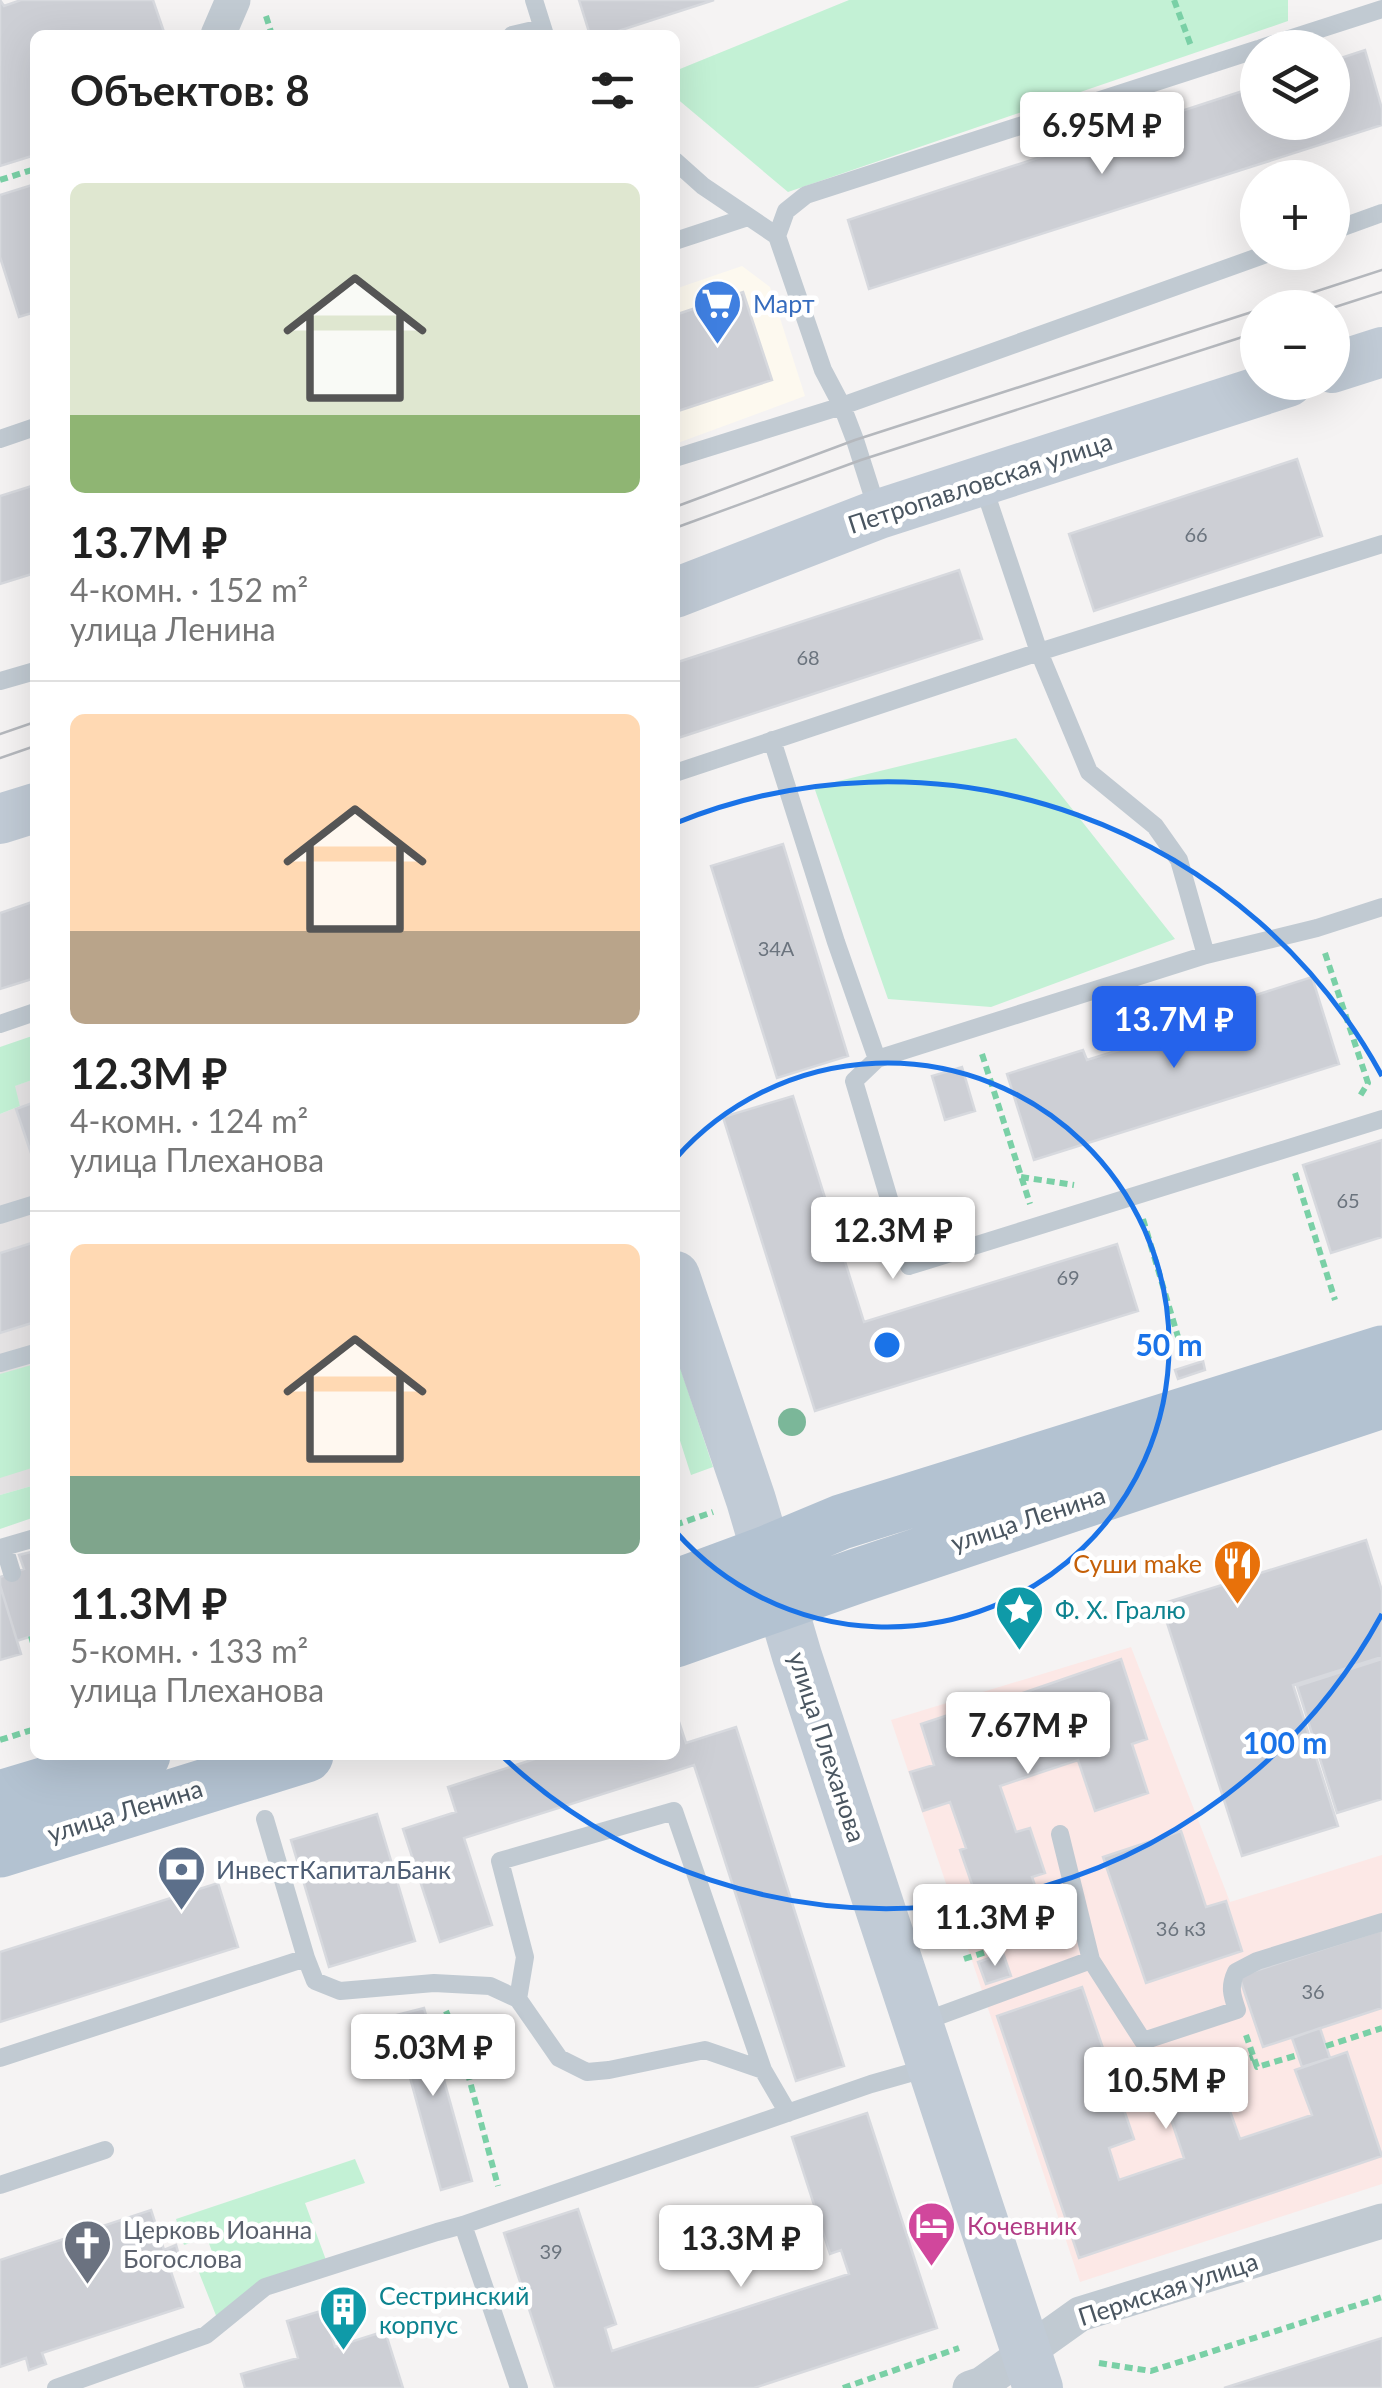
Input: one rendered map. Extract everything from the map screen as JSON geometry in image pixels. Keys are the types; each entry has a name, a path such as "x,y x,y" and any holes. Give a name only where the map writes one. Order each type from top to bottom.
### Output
{"main road":[{"path":"1350,362 1382,352"},
{"name":"Петропавловская улица","path":"680,591 879,514 1240,398"},
{"path":"0,818 30,809"},
{"name":"улица Плеханова","path":"680,1308 685,1339 774,1578 796,1656 1032,2370"},
{"name":"улица Ленина","path":"680,1637 774,1578 842,1522 1382,1353"},
{"name":"улица Ленина","path":"680,1587 774,1578 1382,1401"},
{"name":"улица Ленина","path":"0,1798 126,1760"},
{"name":"улица Ленина","path":"0,1850 290,1760"}],"street":[{"path":"220,30 232,0"},
{"name":"Пермская улица","path":"970,2388 1032,2370 1080,2314 1382,2221"}],"lane":[{"path":"534,0 544,30"},
{"path":"1316,30 1382,9"},
{"path":"777,236 786,212 806,194 1240,54"},
{"path":"680,166 777,236 879,514"},
{"path":"1350,225 1382,213"},
{"path":"680,239 748,216"},
{"path":"680,456 842,406 1240,263"},
{"path":"0,439 30,429"},
{"path":"982,482 1039,652 1089,772 1156,826 1179,860 1206,955"},
{"path":"680,771 1382,544"},
{"path":"0,681 30,672"},
{"path":"772,740 877,1059"},
{"path":"1373,1121 909,1266 854,1081 877,1059 1206,955 1317,928 1382,907"},
{"path":"0,1024 30,1014"},
{"path":"905,1050 911,1069"},
{"path":"0,1215 30,1206"},
{"path":"0,1364 30,1355"},
{"path":"12,1573 2,1548 30,1540"},
{"path":"518,2000 524,1958 500,1862 674,1811 763,2070 788,2113"},
{"path":"264,1820 316,1981 340,1991 434,1982 490,1986 518,2000 560,2058 588,2072 705,2050 763,2070"},
{"path":"1060,1834 1091,1960 1143,2041 1237,2010 1230,1992 1236,1972 1257,1961 1382,1922"},
{"path":"0,2058 306,1958"},
{"path":"56,2388 206,2335 265,2287 463,2225 871,2084 924,2045 1091,1960"},
{"path":"0,2185 105,2150"},
{"path":"463,2225 519,2388"}],"path":[{"path":"1174,0 1202,66"},
{"path":"0,180 30,171"},
{"path":"1317,928 1368,1083 1358,1101 1373,1121"},
{"path":"974,1029 1037,1226"},
{"path":"1288,1148 1335,1300"},
{"path":"1020,1177 1136,1196 1181,1347"},
{"path":"680,1523 715,1512"},
{"path":"0,1740 30,1730"},
{"path":"964,1959 1033,1937"},
{"path":"434,1982 461,2048 496,2181"},
{"path":"1237,2010 1257,2066 1298,2055"},
{"path":"1326,2046 1382,2028"},
{"path":"1099,2363 1151,2371 1382,2297"},
{"path":"843,2388 959,2348"}],"shaded area":[{"path":"742,266 770,287 805,396 680,442 680,287"},
{"path":"30,1081 30,1486 0,1495 0,1114 20,1106 14,1086"},
{"path":"1131,1647 1230,1902 1382,1855 1382,2184 1080,2282 891,1720"}],"green space":[{"path":"849,0 1288,0 1288,21 1262,30 1240,30 1240,37 788,192 680,101 680,69"},
{"path":"1016,738 1175,939 991,1007 888,999 814,787"},
{"path":"30,1037 30,1081 15,1086 20,1106 0,1114 0,1047"},
{"path":"30,1365 30,1469 0,1478 0,1374"},
{"path":"680,1367 713,1467 691,1475 680,1441"},
{"path":"30,1486 30,1519 0,1529 0,1495"},
{"path":"355,2159 365,2183 305,2203 326,2260 217,2318 196,2265 214,2257 207,2238 184,2245 176,2219"}],"building":[{"path":"0,0 4,6 21,0 153,0 163,30 30,30 30,157 0,166"},
{"path":"579,0 714,0 621,30 588,30"},
{"path":"1365,50 1382,109 1382,125 1350,135 1350,55"},
{"path":"1240,92 1240,140 1335,140 1273,160 1240,160 1240,170 869,289 848,220"},
{"path":"30,186 30,314 19,317 0,257 0,195"},
{"name":"Март","path":"743,292 772,380 680,410 680,313"},
{"path":"1297,459 1322,536 1094,611 1069,534"},
{"path":"30,487 30,575 0,584 0,496"},
{"path":"959,570 982,639 680,737 680,661"},
{"path":"783,844 848,1056 777,1078 711,866"},
{"path":"30,903 30,980 0,989 0,913"},
{"path":"1312,977 1339,1064 1034,1160 1007,1074 1083,1050 1087,1060 1238,1013 1234,1002"},
{"path":"962,1067 975,1111 945,1120 932,1076"},
{"path":"793,1096 864,1322 1117,1244 1138,1311 815,1411 723,1117"},
{"path":"30,1104 30,1150 16,1109"},
{"path":"1382,1140 1382,1237 1331,1253 1303,1165"},
{"path":"30,1244 30,1324 0,1333 0,1253"},
{"path":"1203,1361 1205,1370 1178,1379 1175,1370"},
{"path":"1366,1540 1382,1591 1382,1657 1293,1685 1338,1826 1242,1856 1161,1604"},
{"path":"30,1552 30,1637 17,1641 0,1577 24,1569 19,1555"},
{"path":"0,1585 21,1654 0,1660"},
{"path":"1121,1659 1147,1739 1132,1744 1148,1793 1095,1811 1078,1760 1000,1786 1016,1832 1030,1828 1045,1873 1032,1877 1048,1923 992,1942 960,1850 966,1848 950,1802 923,1811 910,1772 934,1765 921,1724"},
{"path":"1382,1659 1382,1799 1337,1813 1297,1686"},
{"path":"680,1725 686,1743 736,1727 844,2066 796,2081 694,1765 464,1838 492,1925 440,1942 403,1829 456,1812 448,1787 532,1760 680,1760"},
{"path":"377,1814 415,1941 329,1967 291,1840"},
{"path":"1181,1831 1206,1907 1226,1901 1242,1951 1146,1983 1103,1857"},
{"path":"218,1883 238,1947 0,2022 0,1952"},
{"path":"1382,1930 1382,2008 1263,2047 1239,1976"},
{"path":"1003,1953 1011,1976 986,1984 978,1962"},
{"path":"1082,1987 1134,2139 1109,2148 1119,2180 1184,2158 1167,2107 1179,2084 1194,2077 1215,2080 1240,2139 1312,2115 1295,2070 1347,2052 1382,2156 1079,2258 997,2016"},
{"path":"424,2008 472,2181 441,2190 393,2016"},
{"path":"1320,2028 1330,2058 1302,2067 1292,2038"},
{"path":"867,2113 937,2328 754,2388 555,2388 504,2233 578,2209 616,2324 605,2328 612,2351 849,2274 841,2250 830,2254 792,2137"},
{"name":"Церковь Иоанна Богослова","path":"151,2210 164,2250 176,2245 181,2262 169,2266 183,2307 42,2353 46,2364 29,2370 26,2358 0,2367 0,2260"},
{"name":"Сестринский корпус","path":"324,2310 335,2347 385,2331 403,2388 245,2388 241,2374 298,2358 287,2321"},
{"path":"1382,2338 1382,2388 1224,2388"}],"tram line":[{"path":"1320,290 1382,270"},
{"path":"1350,302 1382,292"},
{"path":"680,505 855,440 1240,316"},
{"path":"680,526 861,460 1240,338"},
{"path":"0,734 30,724"},
{"path":"0,758 30,748"}],"place":[{"name":"Март","path":"718,346"},
{"name":"Суши make","path":"1237,1606"},
{"name":"Ф. Х. Гралю","path":"1020,1652"},
{"name":"ИнвестКапиталБанк","path":"181,1912"},
{"name":"Кочевник","path":"932,2268"},
{"name":"Церковь Иоанна Богослова","path":"88,2286"},
{"name":"Сестринский корпус","path":"344,2352"}]}
